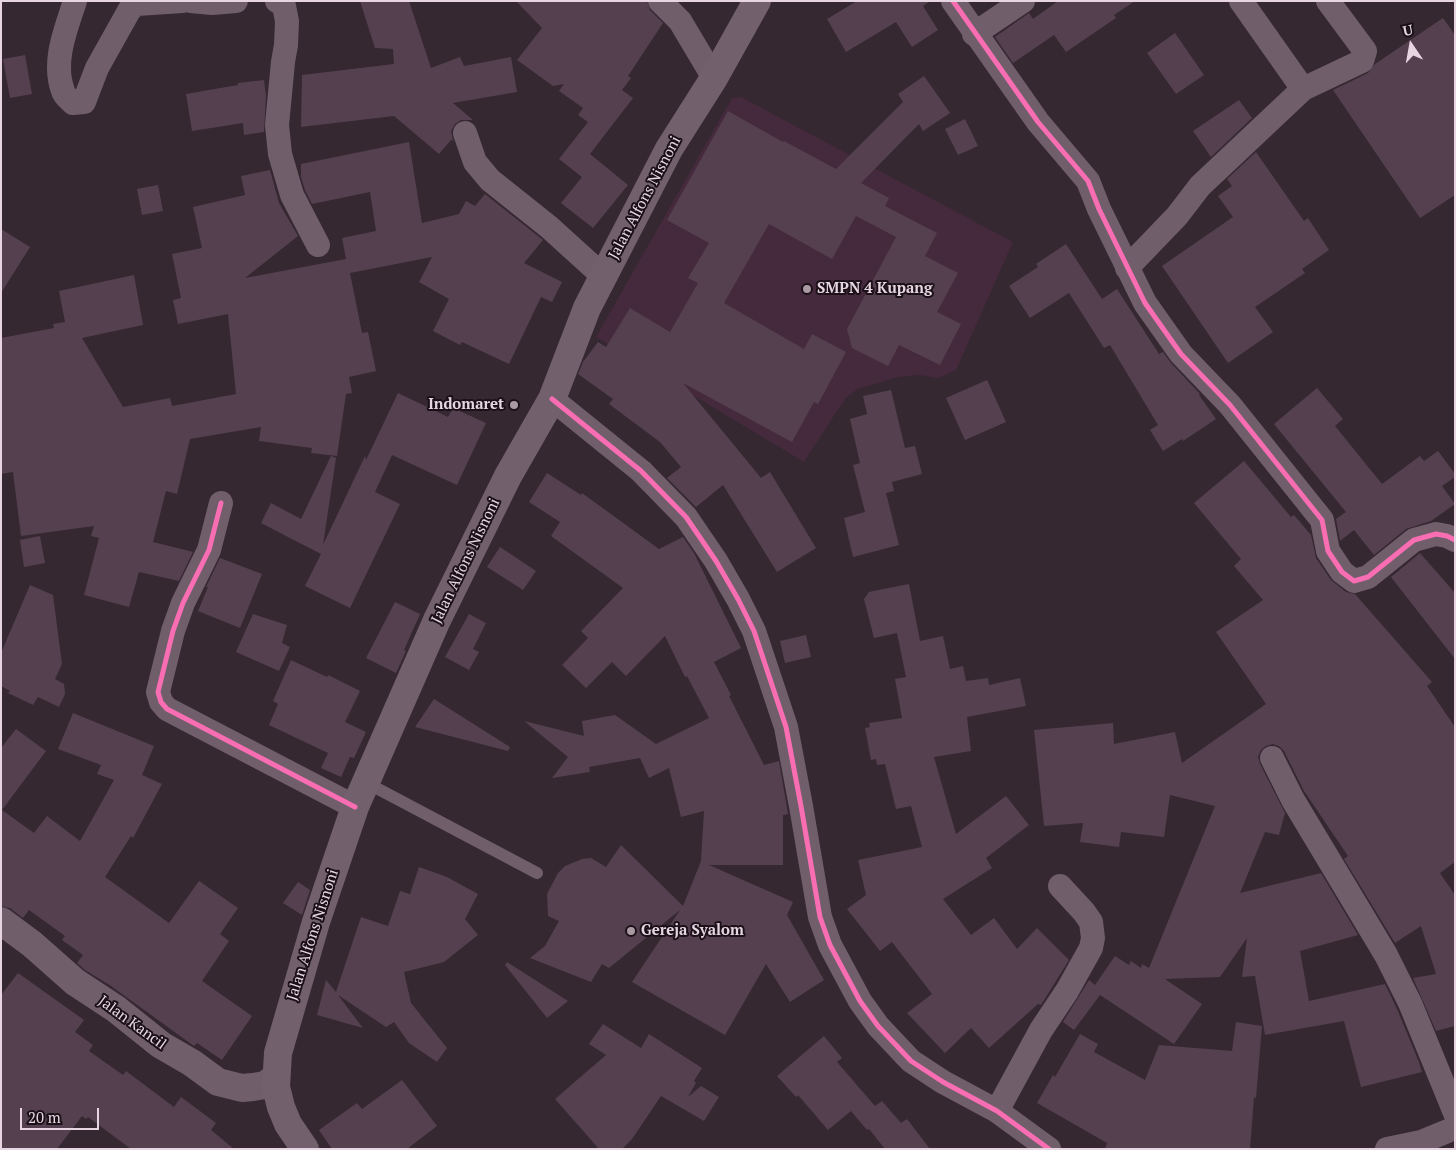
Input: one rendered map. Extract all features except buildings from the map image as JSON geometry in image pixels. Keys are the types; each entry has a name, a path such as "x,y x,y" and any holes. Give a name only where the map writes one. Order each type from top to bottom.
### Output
{"main road":[{"name":"Jalan Alfons Nisnoni","path":"305,1149 288,1124 281,1107 276,1087 278,1054 287,1017 316,922 355,807 437,620 508,476 552,398 587,308 669,149 714,78 756,1"}],"street":[{"path":"75,1 60,53 60,79 63,93 73,103 84,102 97,68 130,9 136,4 182,1"},
{"path":"191,1 212,3 236,1"},
{"path":"278,1 282,1 287,21 278,125 280,154 292,194 318,245"},
{"path":"660,1 680,21 714,78"},
{"path":"953,1 974,34 1038,122 1088,180 1099,209 1145,303 1181,354 1230,405 1322,520 1328,551 1342,572 1354,581 1368,577 1414,540 1436,534 1455,540"},
{"path":"974,34 1023,1"},
{"path":"1241,1 1303,89"},
{"path":"1127,268 1177,216 1200,186 1303,89 1362,61 1364,51 1328,1"},
{"path":"465,133 475,162 490,180 549,228 603,276"},
{"path":"552,398 641,471 686,516 703,540 738,598 754,631 786,726 820,917 830,944 860,1001 878,1026 911,1061 943,1082 996,1111 1049,1149"},
{"path":"221,503 209,550 183,604 173,631 158,698 167,709 355,807"},
{"path":"1272,758 1293,800 1386,955 1410,1003 1455,1114"},
{"path":"996,1111 1041,1030 1067,991 1091,948 1093,938 1090,922 1084,912 1060,886"},
{"name":"Jalan Kancil","path":"1,921 32,944 75,982 116,1009 161,1045 192,1063 218,1082 242,1088 265,1085 276,1078"},
{"path":"1388,1149 1422,1142 1455,1128"}],"lane":[{"path":"365,782 537,873"}],"shaded area":[{"name":"SMPN 4 Kupang","path":"741,97 1013,242 956,370 939,378 919,375 898,377 858,389 847,397 804,462 596,337 732,98"}],"cycle path":[{"path":"953,1 1038,122 1088,181 1099,209 1145,303 1181,354 1230,405 1322,520 1328,551 1342,572 1354,581 1368,577 1414,540 1436,534 1455,540"},
{"path":"552,399 641,471 686,517 716,561 738,599 754,631 786,727 820,917 830,945 860,1001 878,1026 911,1061 943,1082 997,1111 1049,1149"},
{"path":"221,503 209,550 183,603 173,631 158,692 161,702 167,709 355,807"}],"place":[{"name":"SMPN 4 Kupang","path":"807,289"},
{"name":"Indomaret","path":"514,405"},
{"name":"Gereja Syalom","path":"631,931"}]}
